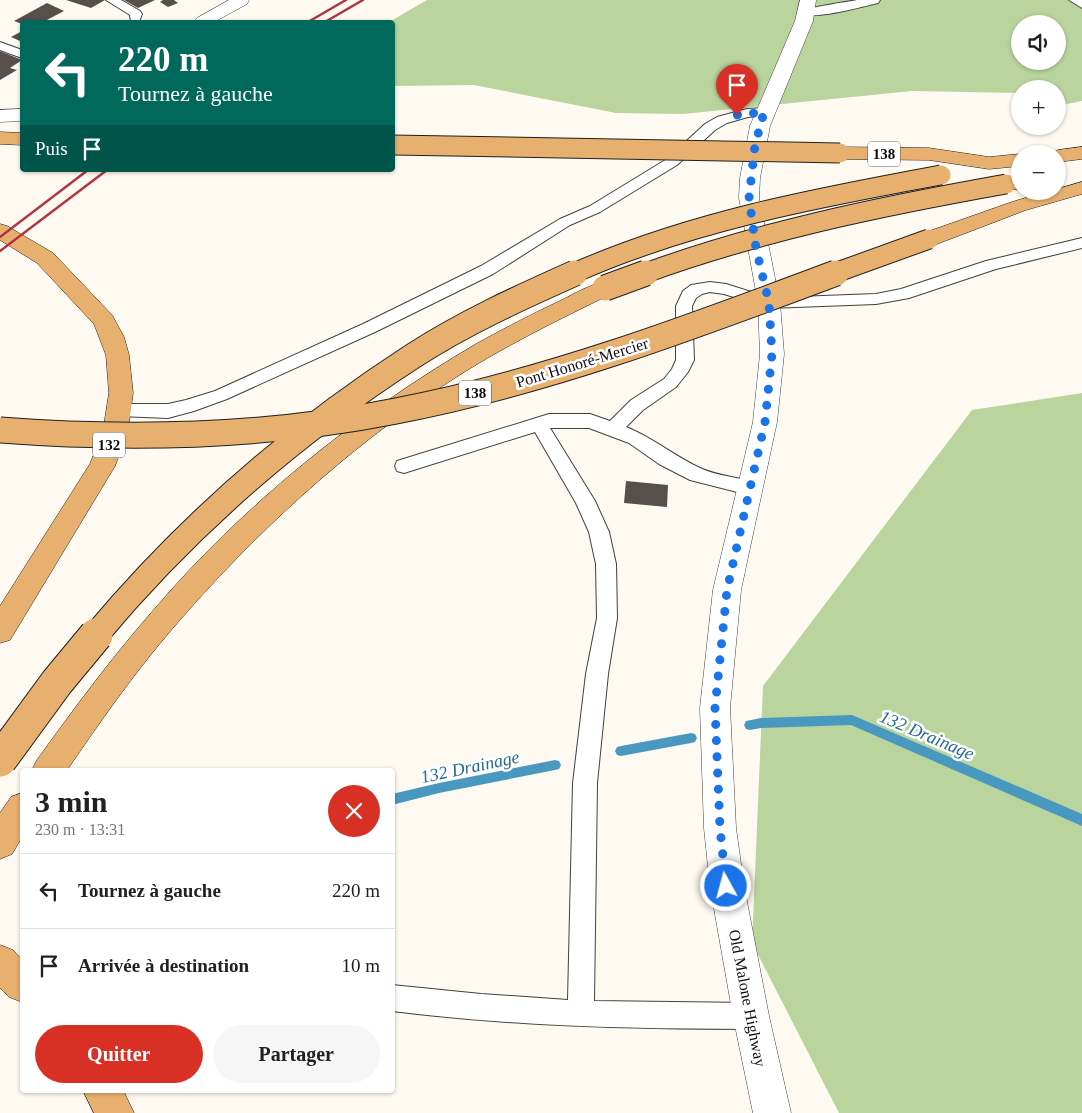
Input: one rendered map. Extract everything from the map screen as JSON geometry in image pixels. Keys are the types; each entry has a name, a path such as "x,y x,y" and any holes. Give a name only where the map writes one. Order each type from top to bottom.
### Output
{"highway":[{"path":"0,138 20,139"},
{"name":"138","path":"395,145 929,154 989,163 1011,161"},
{"path":"1066,155 1082,153"},
{"path":"0,760 68,668 133,593 194,529 298,438 415,355 524,295 585,268 645,246 701,228 752,215 989,163"},
{"path":"1066,181 1082,180"},
{"path":"49,768 126,664 194,583 227,549 269,508 339,447 376,418 469,358 511,333 586,296 707,252 775,232 864,212 1011,185"},
{"name":"Pont Honoré-Mercier","path":"0,430 124,435 219,433 359,417 451,400 557,371 628,348 1020,206 1082,188"},
{"name":"132","path":"0,231 45,258 104,320 111,332 118,354 121,377 120,410 102,465 0,631"},
{"path":"0,843 20,811"},
{"path":"104,1093 115,1113"}],"street":[{"path":"206,20 241,0"},
{"name":"Old Malone Highway","path":"772,1113 726,886 720,828 715,708 727,590 765,422 772,354 769,303 756,248 749,198 755,145 764,112 804,21 807,6"},
{"path":"0,116 20,115"}],"lane":[{"path":"112,0 136,14 136,20"},
{"path":"807,6 823,11 874,0"},
{"path":"1075,0 1082,4"},
{"path":"0,46 20,53"},
{"path":"120,410 168,411 188,406 220,394 369,328 487,270 565,222 595,209 672,162 710,127 722,120 746,113 764,112"},
{"path":"614,428 637,405 670,383 679,372 684,360 684,306 689,295 697,289 710,287 726,289 769,303 876,299 903,294 992,264 1082,243"},
{"path":"404,466 539,424 566,420 590,420 636,438 666,459 697,475 749,488"},
{"path":"539,424 585,501 599,532 606,564 607,618 597,674 585,783 581,1013"},
{"path":"395,998 453,1006 581,1013 751,1016"}],"green space":[{"path":"427,0 1082,0 1082,101 1066,104 1066,80 1011,80 1011,93 912,91 683,114 616,113 474,85 395,86 395,20 392,20"},
{"path":"1082,393 1082,1113 839,1113 752,943 763,686 972,410"}],"building":[{"path":"66,0 105,0 91,8"},
{"path":"124,0 155,0 138,8"},
{"path":"163,0 174,0 178,3 168,7 160,2"},
{"path":"47,3 64,11 47,20 20,20 20,23 14,21"},
{"path":"20,32 20,41 11,37"},
{"path":"0,51 20,59 20,61 10,68 17,70 0,80"},
{"path":"626,481 668,485 667,507 624,503"}],"waterway":[{"name":"132 Drainage","path":"750,725 852,720 1082,820"},
{"name":"132 Drainage","path":"621,751 691,738"},
{"name":"132 Drainage","path":"395,799 439,788 555,765"}],"railway":[{"path":"311,20 346,0"},
{"path":"328,20 363,0"},
{"path":"0,237 85,172"},
{"path":"0,251 104,172"}],"route":[{"path":"726,886 716,763 715,708 718,667 727,590 765,422 767,386 772,354 769,303 764,275 756,248 749,198 755,145 764,112 737,115"}]}
